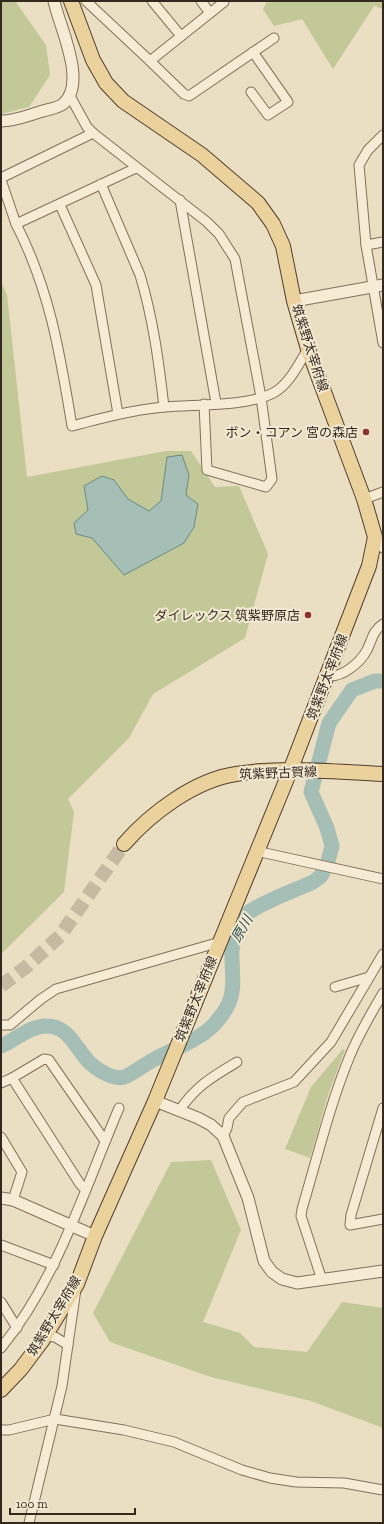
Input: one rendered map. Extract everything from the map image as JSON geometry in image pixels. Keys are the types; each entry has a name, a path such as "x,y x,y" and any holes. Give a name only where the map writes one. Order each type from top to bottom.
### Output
{"main road":[{"name":"筑紫野太宰府線","path":"1,1390 21,1369 46,1336 76,1284 95,1236 154,1101 256,851 296,771 327,676 379,543 308,349 294,301 283,246 273,224 258,203 202,155 119,96 106,83 93,60 71,1"},
{"name":"筑紫野古賀線","path":"124,844 137,829 198,786 236,774 296,771 383,774"}],"street":[{"path":"1,121 11,121 62,105 70,96 73,84 70,51 54,1"},
{"path":"86,1 184,94 189,96 274,38"},
{"path":"152,1 181,36"},
{"path":"201,1 210,13"},
{"path":"150,61 224,2"},
{"path":"251,92 268,115 288,102 253,52"},
{"path":"70,96 87,127 93,133 136,168 208,222 219,234 235,259 261,397 272,479 266,487 207,470 204,404"},
{"path":"93,133 1,179 16,224 30,250 45,290 62,364 72,426 118,414 164,407 251,401 275,391 288,379 308,349"},
{"path":"383,135 368,150 359,165 366,245 378,286 383,343"},
{"path":"16,224 60,205 136,168"},
{"path":"101,184 145,290 159,364 164,407"},
{"path":"180,200 216,403"},
{"path":"60,205 96,285 118,414"},
{"path":"366,245 383,242"},
{"path":"294,301 378,286"},
{"path":"364,499 383,492"},
{"path":"327,676 333,677 351,669 366,651 373,634 383,624"},
{"path":"256,851 383,880"},
{"path":"1,1025 10,1025 56,988 220,942"},
{"path":"223,1136 229,1118 243,1102 294,1082 331,1042 383,954"},
{"path":"336,987 369,977"},
{"path":"322,1280 301,1216 302,1210 336,1094 349,1057 363,1026 383,993"},
{"path":"1,1083 44,1059 49,1060 105,1141"},
{"path":"178,1111 188,1097 205,1081 237,1062"},
{"path":"12,1078 80,1184 85,1188"},
{"path":"154,1101 211,1125 223,1136 248,1198 264,1261 272,1272 282,1279 296,1283 383,1271"},
{"path":"1,1348 17,1328 54,1265 118,1108"},
{"path":"383,1108 351,1215 350,1225 383,1219"},
{"path":"1,1137 22,1172 13,1200"},
{"path":"1,1198 13,1200 95,1236"},
{"path":"1,1245 54,1265"},
{"path":"29,1523 55,1419 68,1345 76,1284"},
{"path":"1,1302 17,1328"},
{"path":"46,1336 55,1337 68,1345"},
{"path":"1,1430 10,1430 55,1419 124,1430 174,1442 242,1470 270,1478 296,1482 344,1483 383,1490"}],"green space":[{"path":"1,1 15,1 46,45 50,75 29,107 1,114"},
{"path":"267,1 383,1 383,9 374,6 333,69 302,19 274,26 263,9"},
{"path":"1,282 7,295 27,477 166,451 191,451 215,487 239,486 268,554 245,638 153,694 129,738 68,799 74,812 64,892 1,954"},
{"path":"343,1049 345,1050 329,1092 310,1158 285,1149 311,1087"},
{"path":"211,1160 241,1230 203,1322 240,1333 254,1347 307,1352 342,1302 383,1308 383,1428 311,1401 211,1377 110,1342 93,1313 171,1162"}],"water":[{"path":"182,455 189,475 186,495 198,504 194,527 184,543 124,575 92,538 76,534 74,523 88,510 84,486 102,476 114,480 128,499 149,511 161,501 167,457"}],"waterway":[{"name":"原川","path":"1,1046 33,1029 45,1026 53,1027 66,1033 89,1062 97,1068 112,1076 123,1077 206,1032 222,1015 231,998 233,980 232,946 240,922 254,909 270,900 313,882 321,876 328,861 332,846 327,828 311,792 329,723 352,690 375,681 383,681"}],"tunnel":[{"path":"1,986 26,967 60,936 124,844"}],"place":[{"name":"ボン・コアン 宮の森店","path":"366,432"},
{"name":"ダイレックス 筑紫野原店","path":"308,615"}]}
